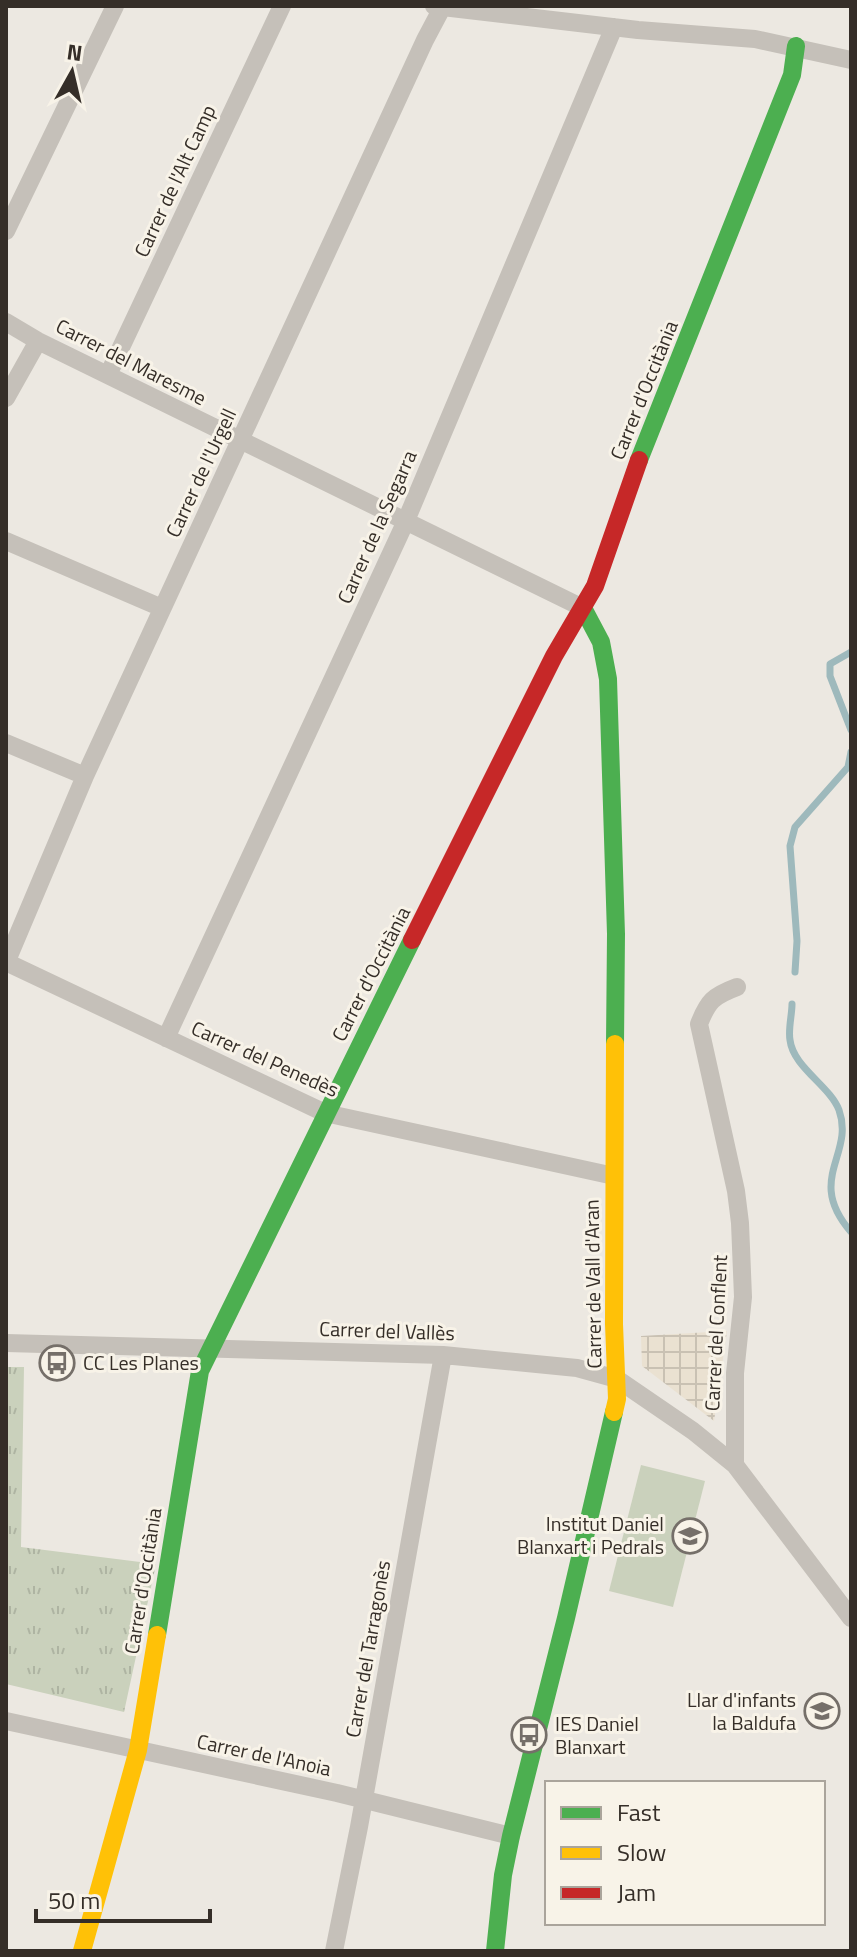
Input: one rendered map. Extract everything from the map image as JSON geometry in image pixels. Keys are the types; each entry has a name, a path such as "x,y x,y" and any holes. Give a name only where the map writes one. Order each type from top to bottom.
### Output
{"street":[{"path":"6,231 115,6"},
{"name":"Carrer de l'Alt Camp","path":"108,375 282,6"},
{"path":"432,6 755,39 851,60"},
{"name":"Carrer de l'Urgell","path":"6,962 85,776 443,6"},
{"name":"Carrer de la Segarra","path":"166,1038 405,523 614,27"},
{"name":"Carrer d'Occitània","path":"82,1951 138,1750 200,1371 325,1113 554,656 595,586 621,506 792,75 796,46"},
{"name":"Carrer del Maresme","path":"6,322 240,442 583,608"},
{"path":"6,398 38,341"},
{"path":"6,541 162,608"},
{"name":"Carrer de Vall d'Aran","path":"495,1951 503,1875 511,1836 615,1415 616,934 608,679 601,637 583,608"},
{"path":"6,743 85,776"},
{"name":"Carrer del Penedès","path":"6,962 325,1113 614,1176"},
{"name":"Carrer del Conflent","path":"735,1465 734,1387 743,1297 740,1223 736,1191 699,1024 704,1010 715,996 737,987"},
{"name":"Carrer del Vallès","path":"6,1343 443,1355 577,1368 617,1379 693,1431 735,1465"},
{"name":"Carrer del Tarragonès","path":"334,1951 443,1355"},
{"path":"735,1465 851,1618"},
{"name":"Carrer de l'Anoia","path":"6,1721 511,1836"}],"green space":[{"path":"6,1367 24,1367 21,1547 156,1564 124,1712 6,1684"},
{"path":"641,1465 705,1481 673,1607 609,1591"}],"shaded area":[{"path":"727,1331 714,1421 642,1366 641,1336"}],"waterway":[{"path":"851,652 830,664 830,676 851,730"},
{"path":"795,972 797,941 790,846 795,827 848,767 851,752"},
{"path":"792,1004 790,1036 793,1050 839,1110 841,1141 831,1182 832,1197 851,1232"}],"traffic: fast":[{"path":"639,460 792,75 796,46"},
{"path":"583,608 601,642 608,679 616,934 615,1044"},
{"path":"157,1635 200,1371 412,940"},
{"path":"495,1951 503,1875 511,1836 614,1412"}],"traffic: slow":[{"path":"614,1412 617,1399 614,1324 615,1044"},
{"path":"82,1951 138,1750 157,1635"}],"traffic: jam":[{"path":"412,940 554,656 595,586 639,460"}],"place":[{"name":"CC Les Planes","path":"57,1363"},
{"name":"Institut Daniel Blanxart i Pedrals","path":"690,1536"},
{"name":"Llar d'infants la Baldufa","path":"822,1711"},
{"name":"IES Daniel Blanxart","path":"529,1735"}]}
